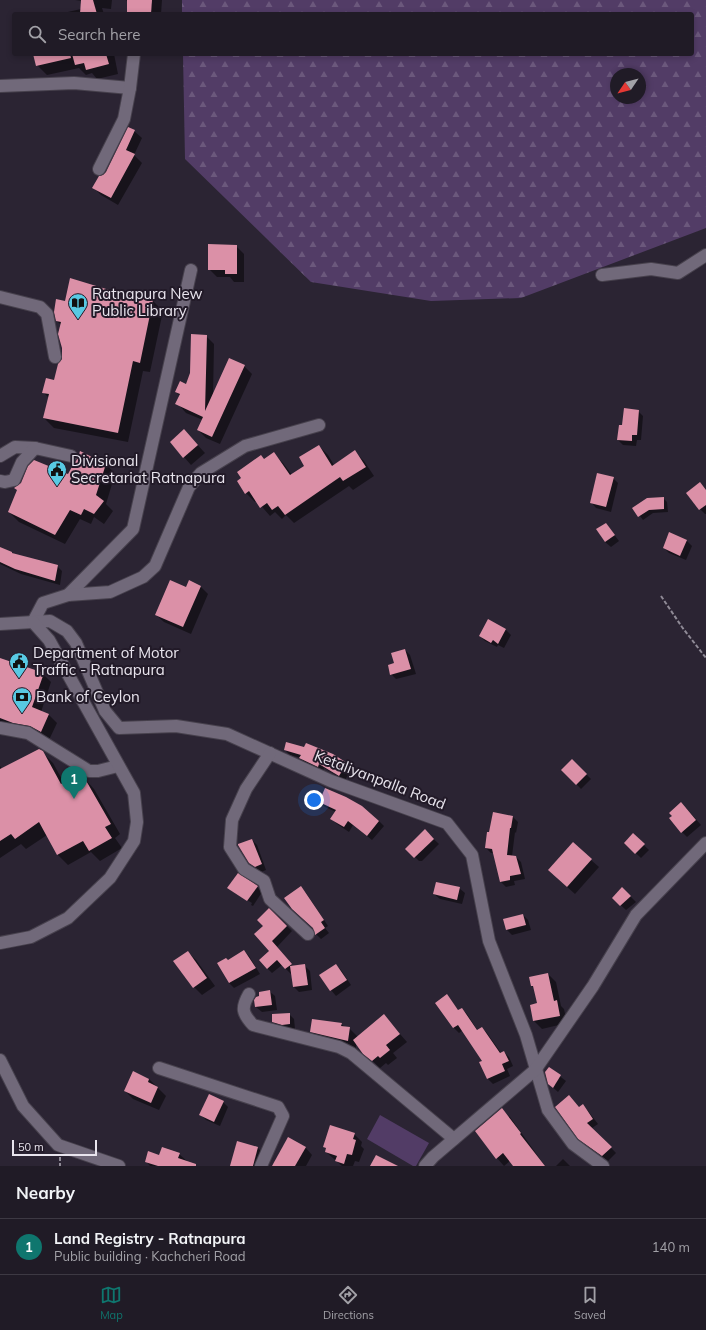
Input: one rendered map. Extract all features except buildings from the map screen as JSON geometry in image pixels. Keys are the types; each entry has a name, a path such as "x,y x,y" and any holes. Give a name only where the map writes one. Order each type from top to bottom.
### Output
{"street":[{"path":"99,168 124,119 134,56"},
{"path":"0,86 74,83 130,88"},
{"path":"602,274 652,269 678,273 706,255"},
{"path":"68,595 133,529 190,270"},
{"path":"0,297 40,307 47,314 55,357"},
{"path":"33,622 43,603 68,595 110,592 143,577 155,566 189,487 201,473 245,446 319,425"},
{"path":"0,456 15,447 35,448 71,456"},
{"path":"0,482 14,480 22,462 35,448"},
{"name":"Ketaliyanpalla Road","path":"33,622 50,621 67,631 76,644 105,711 119,728 176,726 227,734 331,781 446,823 472,855 489,941 526,1035 535,1070 548,1110 573,1144 603,1166"},
{"path":"0,624 33,622"},
{"path":"0,943 31,937 68,918 110,878 134,841 137,822 134,793 49,640 33,622"},
{"path":"0,728 28,733 89,771 98,772 118,766"},
{"path":"270,753 246,789 232,820 230,847 244,869 264,881 270,899 308,934"},
{"path":"425,1166 433,1157 535,1070 593,986 636,915 706,842"},
{"path":"249,994 243,1004 245,1016 253,1025 339,1046 351,1053 454,1139"},
{"path":"0,1060 22,1106 58,1145 119,1166"},
{"path":"159,1068 278,1107 283,1116 262,1166"}],"path":[{"path":"661,596 682,628 706,658"}],"green space":[{"path":"182,0 706,0 706,228 521,298 431,301 311,282 185,159 183,56 694,56 694,12 182,12"},
{"path":"380,1115 429,1143 416,1166 413,1166 367,1139"}],"place":[{"name":"Ratnapura New Public Library","path":"78,320"},
{"name":"Divisional Secretariat Ratnapura","path":"57,487"},
{"name":"Department of Motor Traffic - Ratnapura","path":"19,679"},
{"name":"Bank of Ceylon","path":"22,714"},
{"name":"Land Registry - Ratnapura","path":"74,799"}]}
